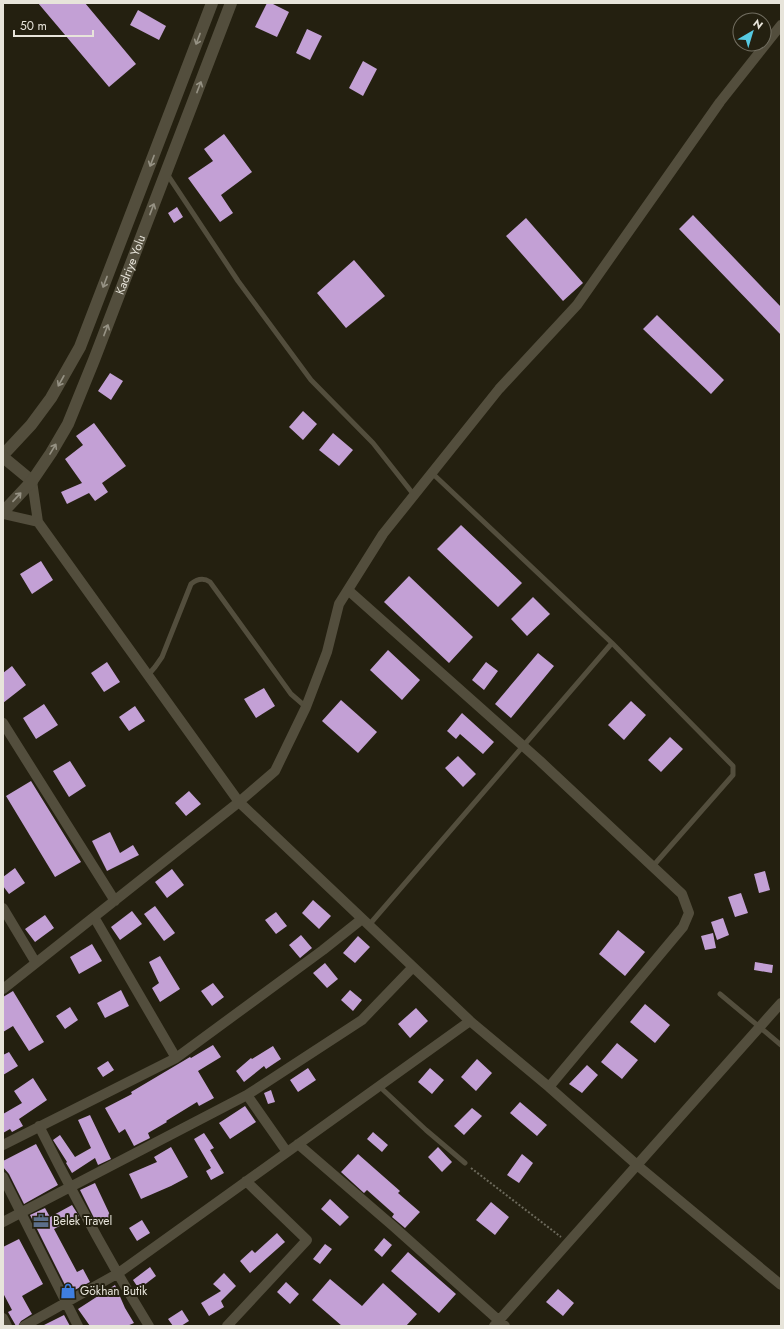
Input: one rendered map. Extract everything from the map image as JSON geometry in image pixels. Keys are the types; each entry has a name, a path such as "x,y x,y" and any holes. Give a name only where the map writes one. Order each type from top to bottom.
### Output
{"main road":[{"name":"Kadriye Yolu","path":"3,456 31,426 51,398 80,347 212,3"},
{"name":"Kadriye Yolu","path":"3,513 32,481 68,424 231,3"},
{"path":"3,456 32,481"}],"street":[{"path":"3,989 239,802 275,771 306,707 327,652 339,604 383,534 498,389 577,305 720,102 781,25"},
{"path":"32,481 38,522 239,802 470,1021 549,1087 637,1166 781,1285"},
{"path":"3,513 38,522"},
{"path":"348,590 523,746 682,894 689,913 683,927 549,1087"},
{"path":"3,723 115,901"},
{"path":"3,908 36,963"},
{"path":"94,917 176,1058"},
{"path":"3,1144 176,1058 323,950 365,922"},
{"path":"3,1222 247,1095 362,1020 413,967"},
{"path":"298,1144 393,1226 499,1324 568,1243 781,1003"},
{"path":"24,1326 117,1274 470,1021"},
{"path":"247,1095 287,1152"},
{"path":"39,1126 117,1274 148,1326"},
{"path":"3,1177 78,1326"},
{"path":"227,1326 307,1240 246,1181"},
{"path":"3,1318 7,1326"}],"lane":[{"path":"166,173 238,281 311,380 373,443 414,495"},
{"path":"432,473 612,643 733,766 733,775 653,866"},
{"path":"148,675 155,668 162,657 191,584 198,579 202,579 210,582 291,694 306,707"},
{"path":"365,922 523,746 612,643"},
{"path":"720,994 781,1045"},
{"path":"379,1086 426,1130 465,1163"}],"path":[{"path":"465,1163 568,1243"}],"building":[{"path":"38,3 85,3 136,64 109,87"},
{"path":"267,3 271,3 289,12 277,37 255,27"},
{"path":"138,10 166,26 159,40 130,25"},
{"path":"307,29 322,36 310,60 296,53"},
{"path":"363,61 377,69 363,96 349,88"},
{"path":"224,134 252,172 221,195 233,213 220,222 188,178 213,161 204,149"},
{"path":"177,207 183,217 174,223 168,213"},
{"path":"693,215 781,307 781,335 679,229"},
{"path":"526,218 583,283 563,301 506,236"},
{"path":"354,260 385,296 346,328 317,293"},
{"path":"657,315 724,380 711,394 643,329"},
{"path":"110,373 123,381 111,400 98,391"},
{"path":"303,411 317,424 303,440 289,427"},
{"path":"94,423 126,466 102,483 108,492 95,501 89,493 67,504 61,492 82,483 65,459 83,445 76,436"},
{"path":"333,433 353,450 339,466 319,450"},
{"path":"461,525 522,583 498,607 437,549"},
{"path":"41,561 53,580 32,594 20,574"},
{"path":"409,576 473,637 449,663 384,602"},
{"path":"533,597 550,614 527,636 511,619"},
{"path":"388,650 420,680 402,700 370,670"},
{"path":"538,653 554,666 511,718 495,704"},
{"path":"107,662 120,682 104,692 91,673"},
{"path":"486,662 498,671 484,690 472,680"},
{"path":"12,666 26,685 3,703 3,673"},
{"path":"264,688 275,706 256,718 244,699"},
{"path":"341,700 377,732 358,753 322,721"},
{"path":"631,701 646,715 624,740 608,725"},
{"path":"44,704 58,725 36,739 23,718"},
{"path":"135,706 145,721 129,731 119,717"},
{"path":"462,713 494,742 483,754 460,734 456,739 447,731"},
{"path":"670,737 683,749 661,772 648,760"},
{"path":"458,756 476,774 463,787 445,768"},
{"path":"70,761 86,786 69,797 53,771"},
{"path":"31,781 81,862 55,877 6,796"},
{"path":"189,791 201,804 186,816 175,803"},
{"path":"110,832 120,853 133,845 139,855 107,871 92,841"},
{"path":"15,868 25,883 9,894 3,886 3,877"},
{"path":"172,869 184,885 167,898 155,882"},
{"path":"765,871 770,890 759,893 754,874"},
{"path":"741,893 748,913 735,917 728,897"},
{"path":"313,900 331,916 319,929 302,913"},
{"path":"155,906 175,933 164,941 144,914"},
{"path":"132,911 142,924 120,940 111,927"},
{"path":"276,912 287,926 276,934 265,920"},
{"path":"45,915 54,928 35,942 25,929"},
{"path":"723,918 729,935 717,940 711,922"},
{"path":"618,930 645,952 625,976 599,954"},
{"path":"713,933 716,948 705,950 701,936"},
{"path":"301,935 312,948 300,958 289,945"},
{"path":"358,936 370,947 355,963 343,953"},
{"path":"92,944 102,961 79,974 70,957"},
{"path":"160,956 180,989 160,1002 152,988 159,983 149,962"},
{"path":"755,962 773,965 772,973 754,970"},
{"path":"325,963 338,979 327,988 313,973"},
{"path":"213,983 224,997 212,1006 201,991"},
{"path":"121,990 129,1006 105,1018 97,1003"},
{"path":"350,990 362,1000 353,1011 341,1000"},
{"path":"13,991 44,1042 29,1051 13,1026 3,1032 3,997"},
{"path":"645,1004 670,1025 655,1043 630,1022"},
{"path":"70,1007 78,1020 65,1029 56,1016"},
{"path":"416,1008 428,1021 410,1038 398,1024"},
{"path":"617,1043 638,1060 622,1079 601,1062"},
{"path":"213,1045 221,1057 198,1071 214,1098 199,1106 197,1102 148,1133 150,1138 134,1146 125,1129 119,1133 105,1108 132,1094 131,1092"},
{"path":"273,1046 281,1059 266,1069 264,1066 244,1082 236,1071 251,1058 252,1059"},
{"path":"9,1052 18,1066 3,1075 3,1055"},
{"path":"477,1059 492,1073 476,1091 461,1077"},
{"path":"108,1061 114,1070 103,1077 97,1068"},
{"path":"587,1065 598,1075 582,1093 569,1084"},
{"path":"308,1068 316,1080 298,1092 290,1080"},
{"path":"430,1068 444,1080 432,1094 418,1082"},
{"path":"33,1078 47,1100 19,1119 23,1126 12,1132 10,1129 3,1133 3,1114 22,1103 14,1091"},
{"path":"271,1090 275,1102 268,1104 264,1093"},
{"path":"520,1102 547,1125 537,1136 510,1113"},
{"path":"245,1106 256,1122 230,1139 219,1123"},
{"path":"472,1108 482,1116 464,1135 454,1126"},
{"path":"90,1115 111,1159 98,1165 95,1158 72,1173 53,1140 60,1135 75,1157 91,1148 78,1120"},
{"path":"373,1132 388,1145 382,1152 367,1139"},
{"path":"204,1133 214,1148 210,1150 224,1173 211,1180 206,1171 211,1168 194,1139"},
{"path":"36,1144 58,1185 24,1204 9,1174 3,1167 3,1161"},
{"path":"171,1147 188,1177 141,1199 129,1174 157,1162 154,1157"},
{"path":"438,1147 452,1162 442,1172 428,1157"},
{"path":"358,1154 400,1191 398,1193 420,1212 405,1228 392,1217 394,1214 367,1190 364,1193 341,1172"},
{"path":"522,1154 533,1163 519,1183 507,1175"},
{"path":"95,1183 111,1217 97,1224 80,1190"},
{"path":"330,1199 349,1217 340,1226 321,1209"},
{"path":"491,1202 509,1217 495,1235 476,1220"},
{"path":"72,1205 79,1216 54,1229 77,1272 83,1269 90,1282 69,1293 30,1215 45,1208 50,1217"},
{"path":"142,1220 150,1233 137,1241 129,1228"},
{"path":"277,1233 285,1242 250,1273 240,1261 252,1250 255,1253"},
{"path":"384,1238 392,1245 382,1257 374,1250"},
{"path":"19,1239 43,1284 22,1296 32,1314 16,1326 8,1312 12,1310 3,1293 3,1247"},
{"path":"325,1244 332,1249 320,1264 313,1259"},
{"path":"408,1252 456,1294 439,1313 391,1271"},
{"path":"150,1267 156,1276 139,1289 133,1280"},
{"path":"224,1273 236,1286 221,1301 224,1307 209,1316 201,1303 221,1291 213,1284"},
{"path":"330,1279 362,1306 383,1283 417,1314 406,1326 342,1326 312,1300"},
{"path":"286,1282 299,1294 290,1304 277,1292"},
{"path":"115,1285 125,1308 134,1323 127,1326 90,1326 78,1309"},
{"path":"558,1289 574,1303 563,1316 546,1302"},
{"path":"182,1310 189,1321 181,1326 173,1326 168,1319"},
{"path":"64,1315 70,1326 42,1326"}],"place":[{"name":"Belek Travel","path":"41,1221"},
{"name":"Gökhan Butik","path":"68,1291"}]}
